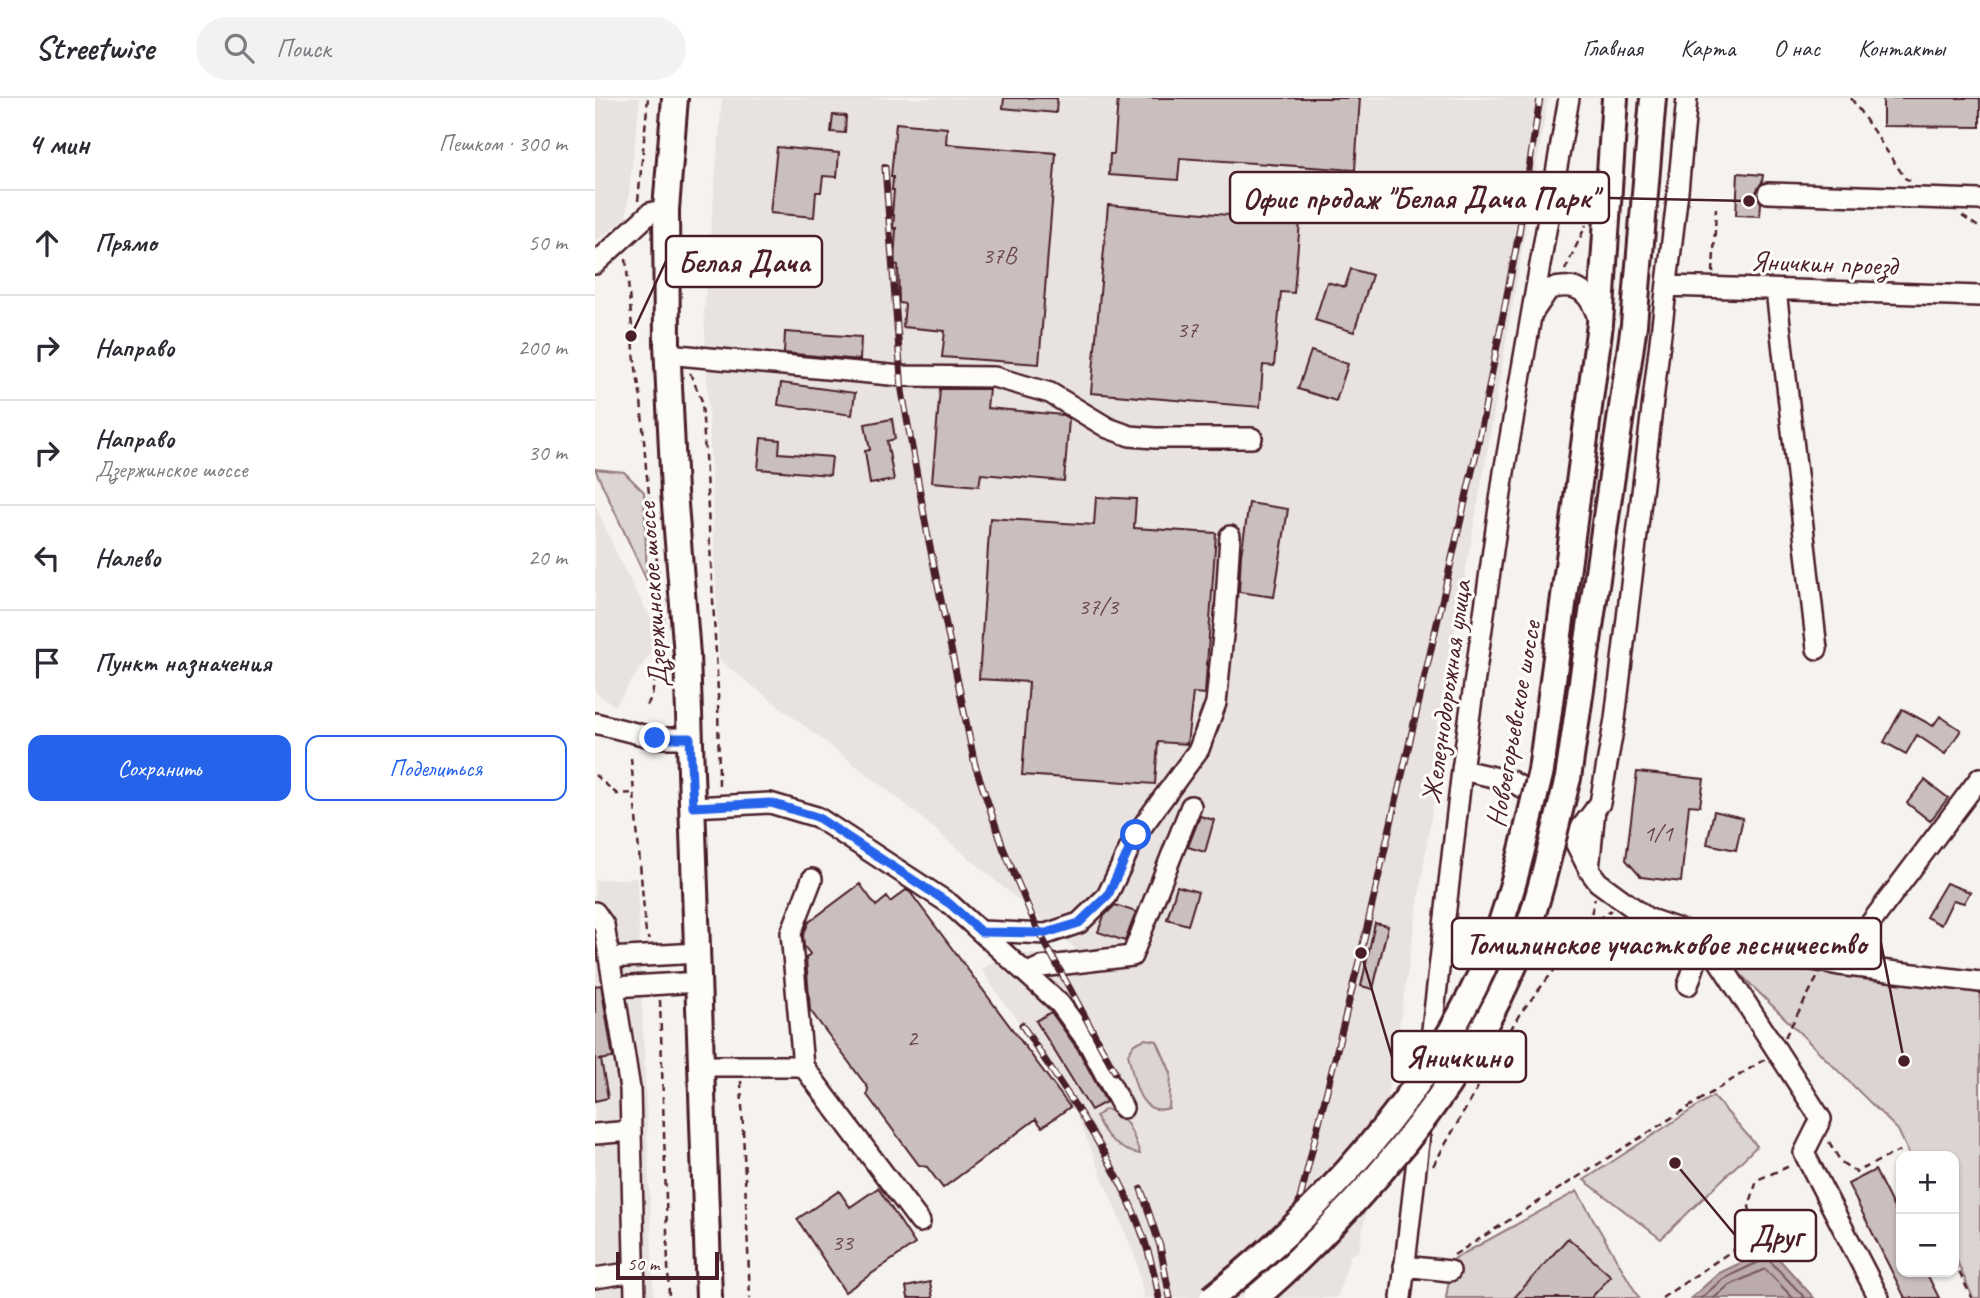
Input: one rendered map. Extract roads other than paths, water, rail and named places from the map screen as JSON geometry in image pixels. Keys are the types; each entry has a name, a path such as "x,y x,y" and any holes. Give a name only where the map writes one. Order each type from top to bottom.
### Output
{"main road":[{"name":"Дзержинское шоссе","path":"675,98 666,209 675,354 673,480 687,655 709,1298"},
{"name":"Новоегорьевское шоссе","path":"1212,1298 1285,1235 1389,1121 1461,1012 1489,955 1513,881 1541,771 1600,324 1615,98"},
{"name":"Новоегорьевское шоссе","path":"1255,1298 1303,1254 1411,1138 1485,1024 1514,965 1535,901 1568,778 1634,325 1653,98"}],"street":[{"name":"Железнодорожная улица","path":"1401,1298 1462,770 1504,472 1569,98"},
{"path":"1573,838 1600,803 1615,719 1687,98"},
{"path":"1779,208 1768,193 1980,200"},
{"path":"595,264 650,213 666,209"},
{"name":"Яничкин проезд","path":"1667,286 1980,296"},
{"path":"1531,318 1549,289 1575,287 1586,294 1594,306 1600,324"},
{"path":"1776,290 1817,649"},
{"path":"675,354 901,376 994,377 1050,393 1108,428 1130,436 1252,438"},
{"path":"981,932 1055,931 1079,923 1108,895 1136,835 1199,749 1216,704 1230,536"},
{"path":"595,723 655,738 690,738"},
{"path":"1462,770 1511,780 1529,792 1573,838 1593,876 1623,902 1647,918 1704,938 1832,963 1980,982"},
{"path":"1832,963 1980,778"},
{"path":"693,807 771,803 817,817 950,904 1060,1004 1089,1044 1123,1108"},
{"path":"1028,973 1041,967 1132,956 1191,806"},
{"path":"1593,876 1595,810"},
{"path":"812,879 791,933 803,1066 920,1222"},
{"path":"595,912 604,925 630,1089 635,1298"},
{"path":"1688,985 1704,938"},
{"path":"1704,938 1821,1119 1804,1153 1879,1298"},
{"path":"609,958 698,953"},
{"path":"614,987 699,982"},
{"path":"702,1066 803,1066"},
{"path":"595,1134 631,1131"},
{"path":"1405,1266 1441,1270"},
{"path":"595,1278 634,1272"}],"water":[{"path":"1770,1249 1814,1298 1691,1298 1719,1273"}],"railway":[{"path":"1269,1298 1300,1199 1361,953 1476,454 1519,233 1540,98"},
{"path":"885,167 902,391 928,537 975,765 1004,850 1037,928 1115,1072"},
{"path":"1022,1025 1085,1122 1123,1188 1151,1260 1159,1298"},
{"path":"1141,1189 1160,1246 1170,1298"}],"place":[{"name":"Офис продаж \"Белая Дача Парк\"","path":"1749,201"},
{"name":"Белая Дача","path":"631,336"},
{"name":"Яничкино","path":"1361,953"},
{"name":"Томилинское участковое лесничество","path":"1904,1061"},
{"name":"Друг","path":"1675,1163"}]}
